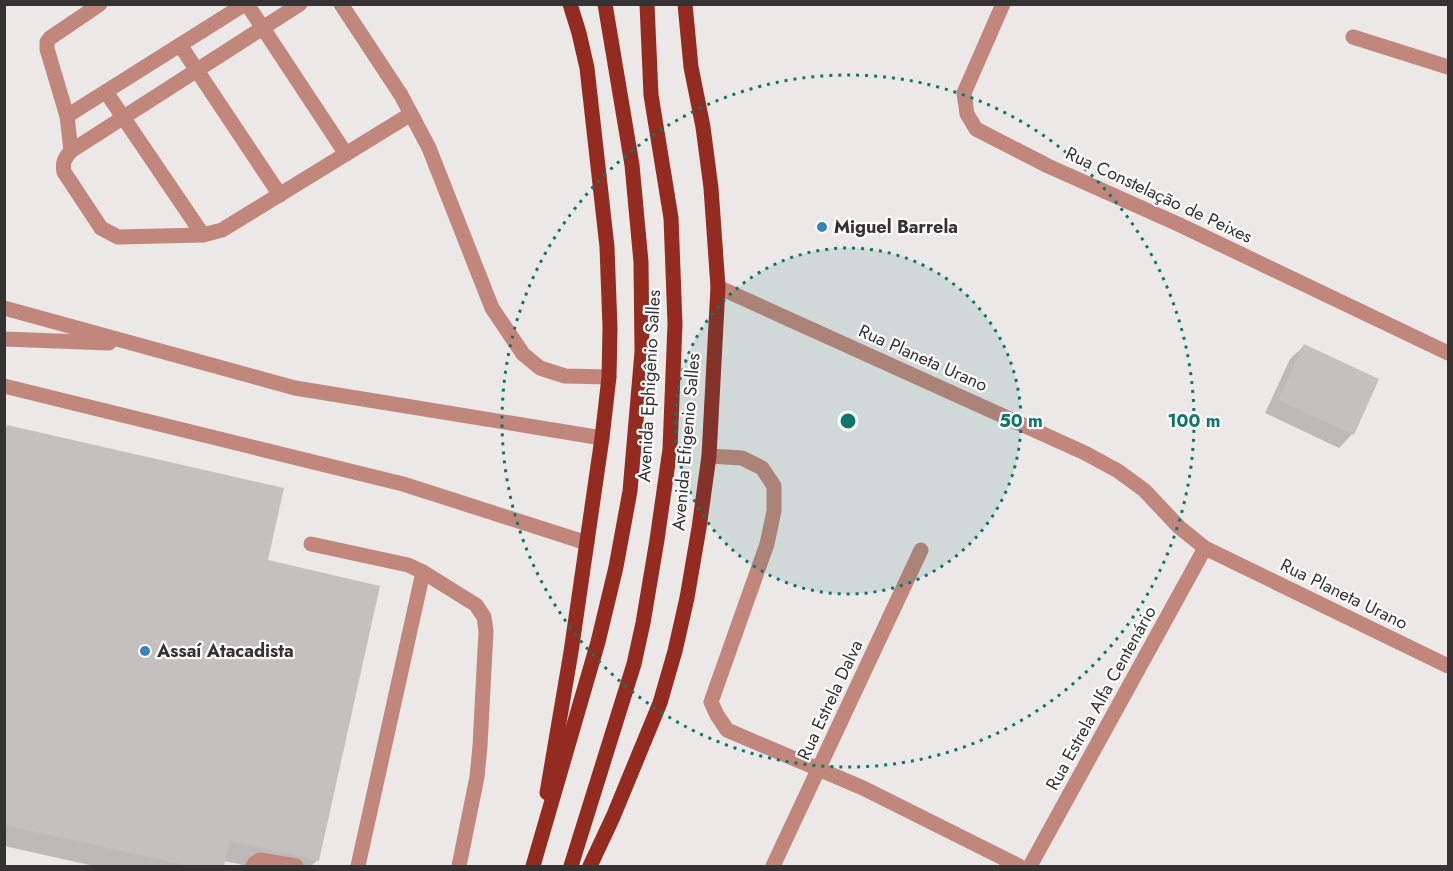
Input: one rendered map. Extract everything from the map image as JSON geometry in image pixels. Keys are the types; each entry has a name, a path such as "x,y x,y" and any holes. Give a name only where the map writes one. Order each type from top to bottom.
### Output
{"main road":[{"name":"Avenida Ephigênio Salles","path":"535,862 571,652 609,377 607,247 587,68 570,4"},
{"path":"578,4 579,33"},
{"name":"Avenida Ephigênio Salles","path":"535,862 598,642 616,567 630,491 642,352 641,262 632,165 605,4"},
{"name":"Avenida Ephigênio Salles","path":"571,867 634,664 657,540 670,448 675,324 671,218 651,95 647,4"},
{"name":"Avenida Efigenio Salles","path":"590,867 660,703 687,598 709,456 718,287 711,188 703,128 691,67 685,4"}],"street":[{"path":"71,152 67,116 47,49 47,42 100,4"},
{"path":"67,116 246,4 346,154"},
{"path":"300,4 71,152 64,159 64,172 101,228 118,237 203,235 222,230 411,114"},
{"path":"341,4 401,95 429,148 492,308 523,354 540,368 565,376 609,377"},
{"name":"Rua Constelação de Peixes","path":"1003,4 964,93 967,114 976,129 1048,166 1180,225 1449,353"},
{"path":"1353,37 1449,67"},
{"path":"180,45 280,195"},
{"path":"106,92 203,235"},
{"name":"Rua Planeta Urano","path":"718,287 1085,453 1118,471 1144,490 1179,527 1205,548 1449,666"},
{"path":"4,308 295,388 602,438"},
{"path":"4,339 133,343"},
{"path":"4,386 403,484 587,543"},
{"path":"709,456 742,458 762,468 774,486 774,511 767,544 711,702 727,730 862,788 1019,867"},
{"path":"311,544 408,565 476,605 484,617 486,631 477,777 459,867"},
{"name":"Rua Estrela Alfa Centenário","path":"1030,867 1205,548"},
{"name":"Rua Estrela Dalva","path":"773,867 921,550"},
{"path":"358,867 423,572"},
{"path":"253,867 261,860 296,867"}],"building":[{"path":"1304,344 1379,379 1354,435 1278,400"},
{"path":"7,425 284,488 268,560 380,586 319,861 230,841 224,866 189,866 4,825 4,436"}],"place":[{"name":"Miguel Barrela","path":"822,227"},
{"name":"Assaí Atacadista","path":"145,651"}]}
